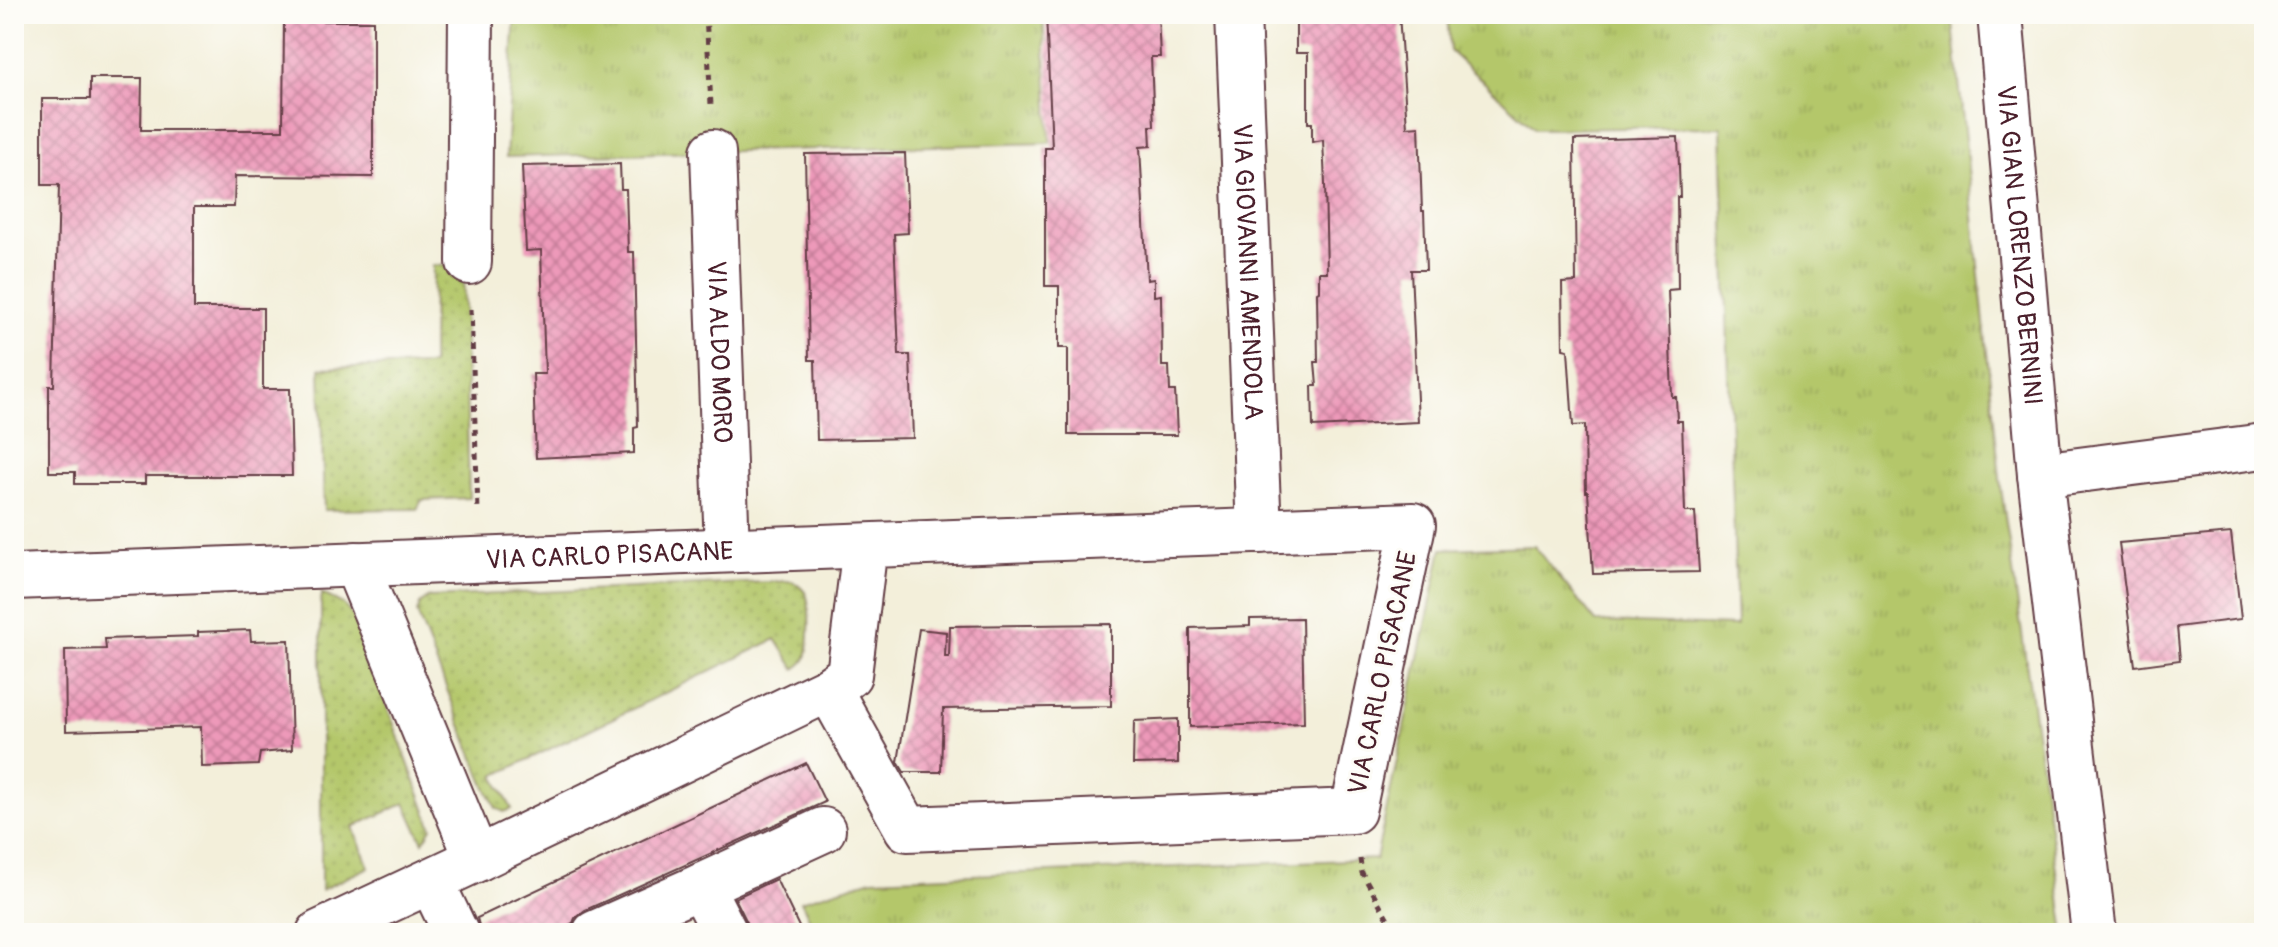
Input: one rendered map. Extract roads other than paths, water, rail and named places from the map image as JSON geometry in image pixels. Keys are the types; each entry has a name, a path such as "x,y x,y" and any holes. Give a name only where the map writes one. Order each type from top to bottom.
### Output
{"street":[{"path":"469,262 471,14"},
{"name":"VIA GIOVANNI AMENDOLA","path":"1238,14 1259,531"},
{"name":"VIA GIAN LORENZO BERNINI","path":"2000,14 2040,475 2094,933"},
{"name":"VIA ALDO MORO","path":"713,152 727,550"},
{"path":"2040,475 2264,446"},
{"name":"VIA CARLO PISACANE","path":"14,577 1413,525 1353,811 907,829 829,689"},
{"path":"319,933 829,689 849,675 865,546"},
{"path":"356,564 477,859"},
{"path":"595,933 823,830"},
{"path":"431,881 456,933"},
{"path":"701,886 725,933"}]}
